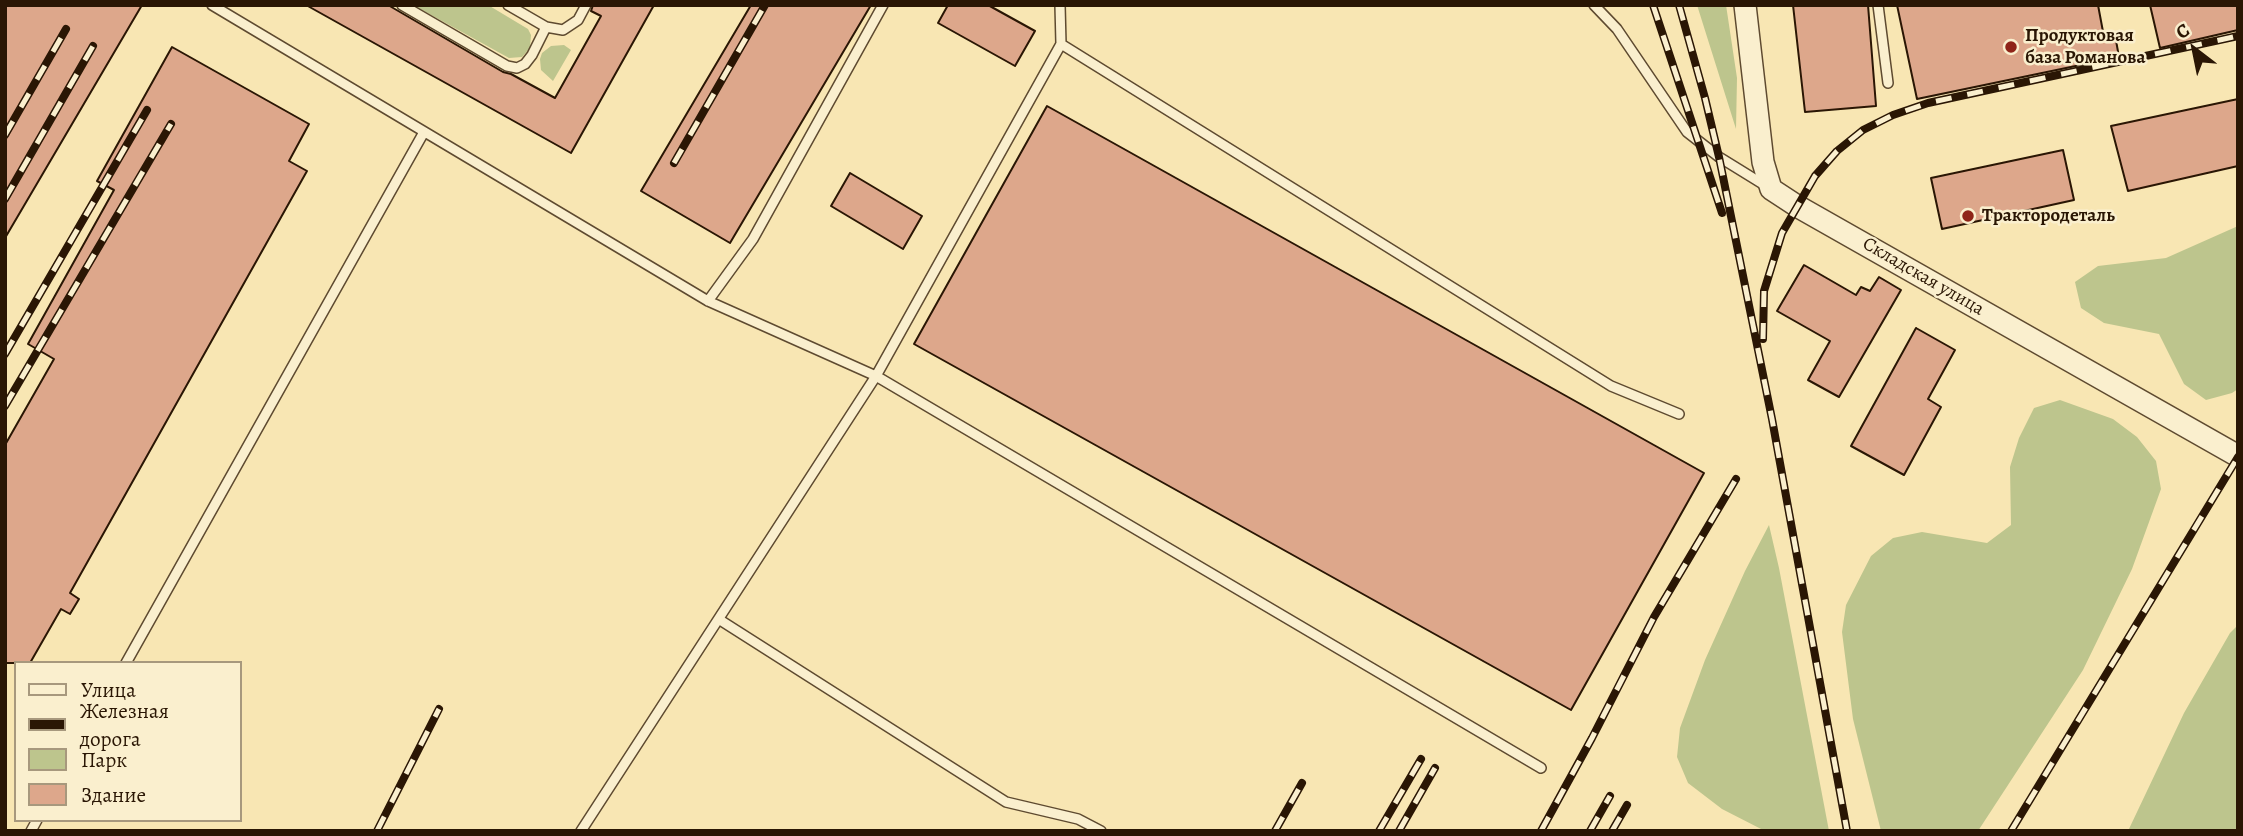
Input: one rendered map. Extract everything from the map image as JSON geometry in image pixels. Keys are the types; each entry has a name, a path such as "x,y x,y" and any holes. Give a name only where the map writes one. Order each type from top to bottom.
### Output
{"street":[{"path":"1745,5 1763,162 1771,189"},
{"name":"Складская улица","path":"1771,189 2238,456"}],"lane":[{"path":"212,5 708,301 876,376 1541,768"},
{"path":"402,5 507,66 517,68 533,55 546,27"},
{"path":"508,5 546,27 563,30 572,25 586,5"},
{"path":"708,301 752,239 883,5"},
{"path":"581,831 876,376 1061,44 1060,5"},
{"path":"1594,5 1617,29 1688,132 1719,157 1771,189"},
{"path":"1878,5 1888,83"},
{"path":"1061,44 1611,386 1679,414"},
{"path":"127,661 424,132"},
{"path":"720,620 1006,802 1078,819 1101,831"}],"green space":[{"path":"413,5 488,5 528,29 531,35 530,48 522,57 509,58"},
{"path":"1697,5 1726,5 1737,78 1736,129"},
{"path":"564,45 571,50 553,81 541,70 540,59 542,53 551,46"},
{"path":"2238,226 2238,389 2232,393 2206,400 2184,384 2159,334 2104,323 2081,308 2075,282 2098,266 2166,258"},
{"path":"2060,400 2113,419 2137,437 2156,461 2161,489 2132,569 2083,670 1978,831 1881,831 1853,719 1842,632 1846,605 1871,556 1893,538 1922,532 1987,543 2011,525 2010,467 2019,438 2034,408"},
{"path":"1769,525 1829,831 1765,831 1722,809 1688,783 1677,757 1680,728 1705,660"},
{"path":"2238,625 2238,831 2128,831 2184,713 2230,633"}],"building":[{"path":"5,5 142,5 5,238"},
{"path":"306,5 388,5 503,72 555,98 601,16 591,11 593,5 654,5 571,153"},
{"path":"751,5 871,5 730,243 641,191"},
{"path":"948,5 988,5 1035,31 1015,66 938,23"},
{"path":"1793,5 1868,5 1876,106 1805,112"},
{"name":"Продуктовая база Романова","path":"1897,5 2098,5 2104,37 2115,35 2119,57 1917,99"},
{"path":"2150,5 2238,5 2238,30 2160,48"},
{"path":"172,47 309,124 289,161 307,171 70,593 79,599 70,614 61,609 31,661 5,663 5,445 54,359 28,344 114,190 97,181"},
{"path":"2238,99 2238,166 2128,191 2111,126"},
{"path":"1047,106 1704,473 1571,710 914,344"},
{"path":"2063,150 2074,200 1942,229 1931,178"},
{"path":"850,173 922,216 903,249 831,206"},
{"path":"1804,265 1856,295 1861,287 1870,291 1879,277 1901,290 1839,397 1808,380 1830,341 1777,311"},
{"path":"1916,328 1955,350 1928,399 1941,407 1904,475 1851,446"}],"railway":[{"path":"674,163 765,5"},
{"path":"1653,5 1722,213"},
{"path":"1679,5 1719,157 1772,419 1847,831"},
{"path":"5,135 66,29"},
{"path":"1763,339 1764,291 1782,233 1815,176 1837,151 1863,130 1893,115 1928,103 2238,36"},
{"path":"5,199 93,46"},
{"path":"5,354 147,110"},
{"path":"5,406 171,124"},
{"path":"2011,831 2238,457"},
{"path":"1541,831 1654,617 1736,479"},
{"path":"377,831 439,709"},
{"path":"1379,831 1421,759"},
{"path":"1399,831 1435,768"},
{"path":"1275,831 1302,783"},
{"path":"1590,831 1610,796"},
{"path":"1612,831 1627,805"}],"place":[{"name":"Продуктовая база Романова","path":"2011,47"},
{"name":"Трактородеталь","path":"1968,216"}]}
